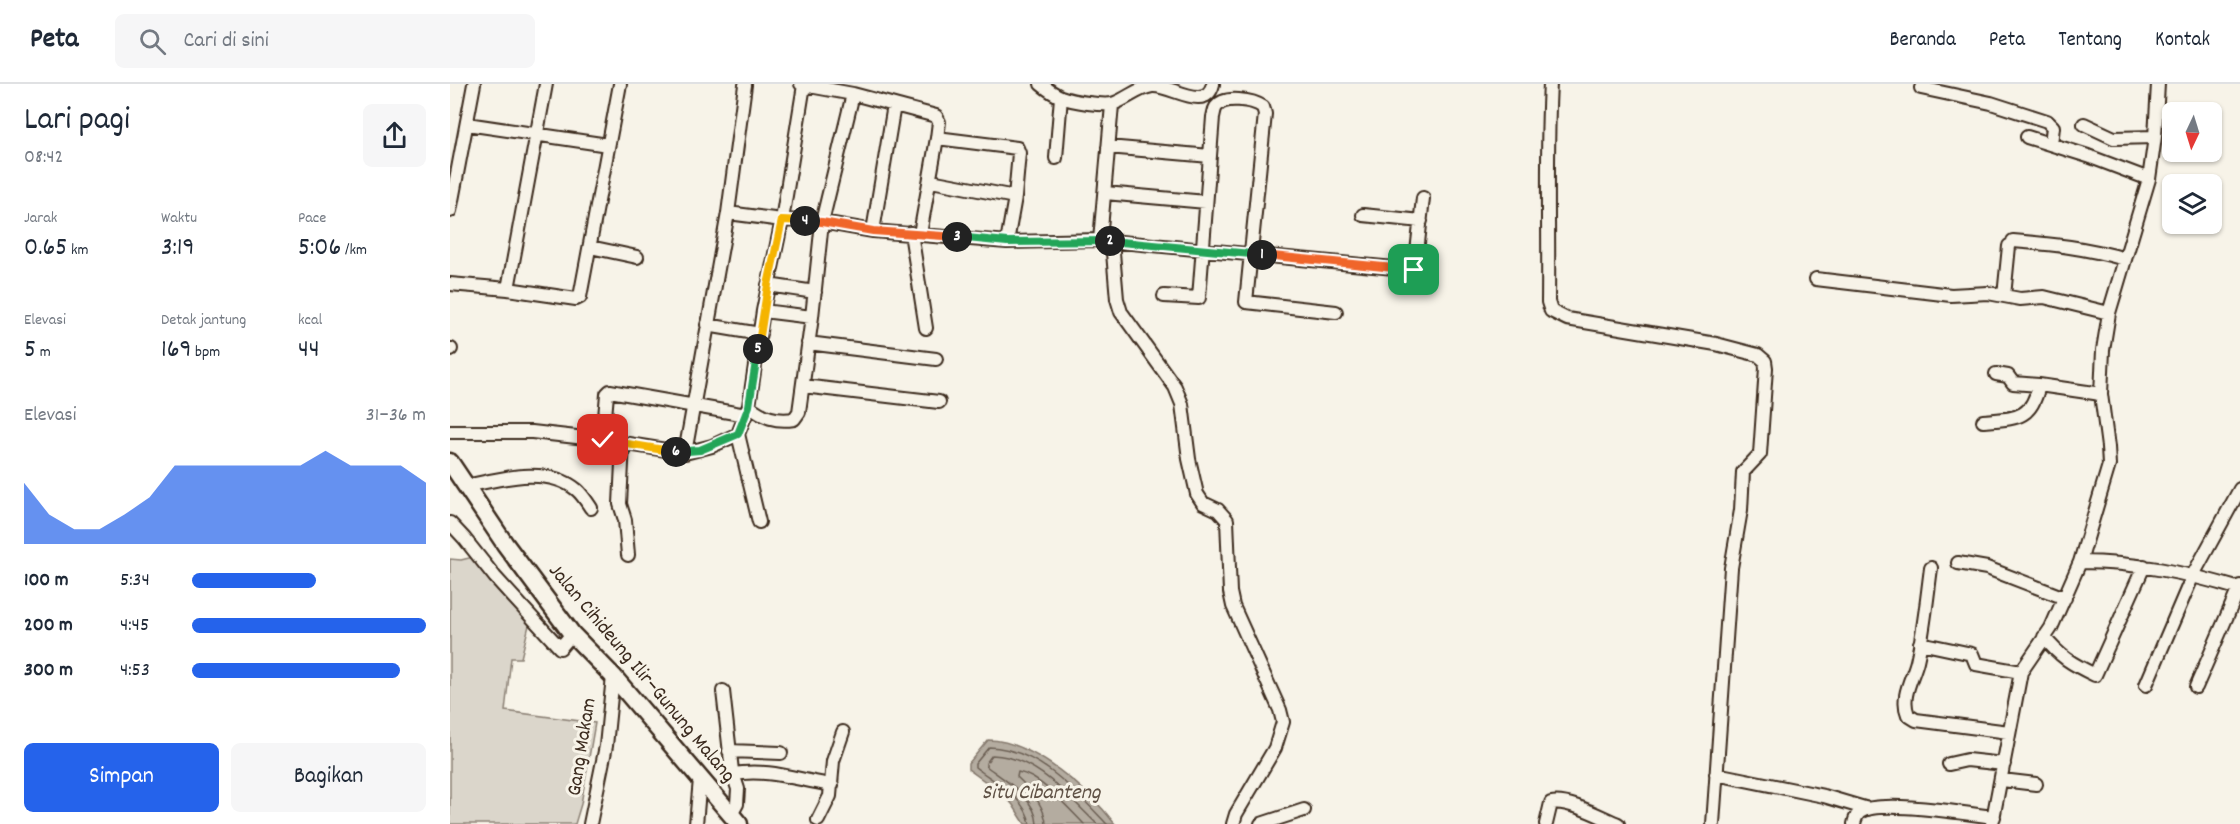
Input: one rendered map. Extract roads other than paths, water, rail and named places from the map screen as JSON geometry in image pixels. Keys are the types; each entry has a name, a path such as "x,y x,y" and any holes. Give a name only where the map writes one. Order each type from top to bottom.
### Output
{"main road":[{"name":"Jalan Cihideung Ilir–Gunung Malang","path":"450,462 512,553 572,634 613,676 735,819"}],"street":[{"path":"450,211 474,84"},
{"path":"508,289 546,84"},
{"path":"450,284 508,289 576,299 580,297 620,84"},
{"path":"1041,84 1061,97 1112,105 1140,89 1154,85 1194,97 1212,91 1213,84"},
{"path":"1550,84 1548,302 1551,311 1567,319 1716,344 1758,355 1765,361 1760,454 1746,468 1742,477 1741,510 1731,568 1713,824"},
{"path":"1716,774 1824,796 1868,809 1904,807 1993,820 2021,672 2044,637 2065,598 2080,562 2109,465 2101,394 2103,350 2109,313 2149,179 2155,137 2158,84"},
{"path":"685,453 728,213 745,85"},
{"path":"759,522 738,434 747,411 763,310 782,220 802,85 853,94 936,116 939,122 938,138 931,181 916,234 926,328"},
{"path":"1921,88 1991,103 2047,121 2053,127 2050,144"},
{"path":"603,440 607,394 610,391 693,407 747,411 770,419 794,419 799,412 822,222 853,94"},
{"path":"1056,158 1061,97"},
{"path":"1164,296 1199,298 1213,117 1216,107 1222,101 1257,102 1263,107 1265,114 1246,302 1336,312"},
{"path":"873,231 894,105"},
{"path":"1112,105 1108,147 1106,241 1117,299 1121,312 1167,374 1182,404 1189,459 1197,494 1203,503 1218,510 1227,520 1230,592 1236,614 1280,710 1283,722 1275,748 1236,814 1233,824"},
{"path":"467,124 608,145"},
{"path":"2084,124 2114,138 2155,137"},
{"path":"2027,137 2088,156 2149,179"},
{"path":"938,138 1017,148 1019,153 1015,197 1007,242"},
{"path":"1108,147 1210,156"},
{"path":"931,181 1015,197"},
{"path":"1106,193 1206,202"},
{"path":"728,213 782,220 822,222 873,231 1007,242 1106,241 1414,270 1423,198"},
{"path":"1363,215 1421,221"},
{"path":"2004,296 2011,243 2068,246 2095,250 2125,259"},
{"path":"590,247 637,256"},
{"path":"1816,279 1951,295 1988,293 2020,299 2044,297 2109,313"},
{"path":"768,285 815,292"},
{"path":"763,310 812,317"},
{"path":"707,325 760,334"},
{"path":"808,343 936,359"},
{"path":"1996,374 2008,375 2013,383 2101,394"},
{"path":"1983,421 2016,418 2025,414 2033,403 2038,385"},
{"path":"802,386 939,402"},
{"path":"450,432 532,432 685,453 712,446 738,434"},
{"path":"623,443 620,504 625,520 628,555"},
{"path":"466,486 530,475 566,482 579,491 591,508"},
{"path":"2146,685 2193,575 2240,489"},
{"path":"450,523 495,577 560,648 572,634"},
{"path":"1958,562 1987,568 2065,598"},
{"path":"2080,562 2115,562 2144,566 2193,575 2240,588 2196,687"},
{"path":"2044,637 2058,655 2095,675 2144,566"},
{"path":"1931,568 1917,662 1908,683 1906,711 1911,718 2009,732"},
{"path":"1920,643 1972,654 1976,664 2021,672"},
{"name":"Gang Makam","path":"590,824 606,746 613,676"},
{"path":"723,691 729,751 738,789 735,819"},
{"path":"818,820 830,796 833,761 843,732"},
{"path":"729,751 781,753"},
{"path":"1949,765 1967,760 2004,764"},
{"path":"733,774 749,771 776,772 802,781 832,785"},
{"path":"696,824 700,779"},
{"path":"2002,780 2036,784"},
{"path":"1546,824 1548,808 1551,803 1557,802 1571,805 1618,824"},
{"path":"1854,824 1855,818 1868,809"},
{"path":"1261,824 1304,810"}],"water":[{"name":"Situ Cibanteng","path":"988,740 1005,742 1023,748 1041,758 1091,797 1115,824 1025,824 1004,795 968,769 968,764"}]}
